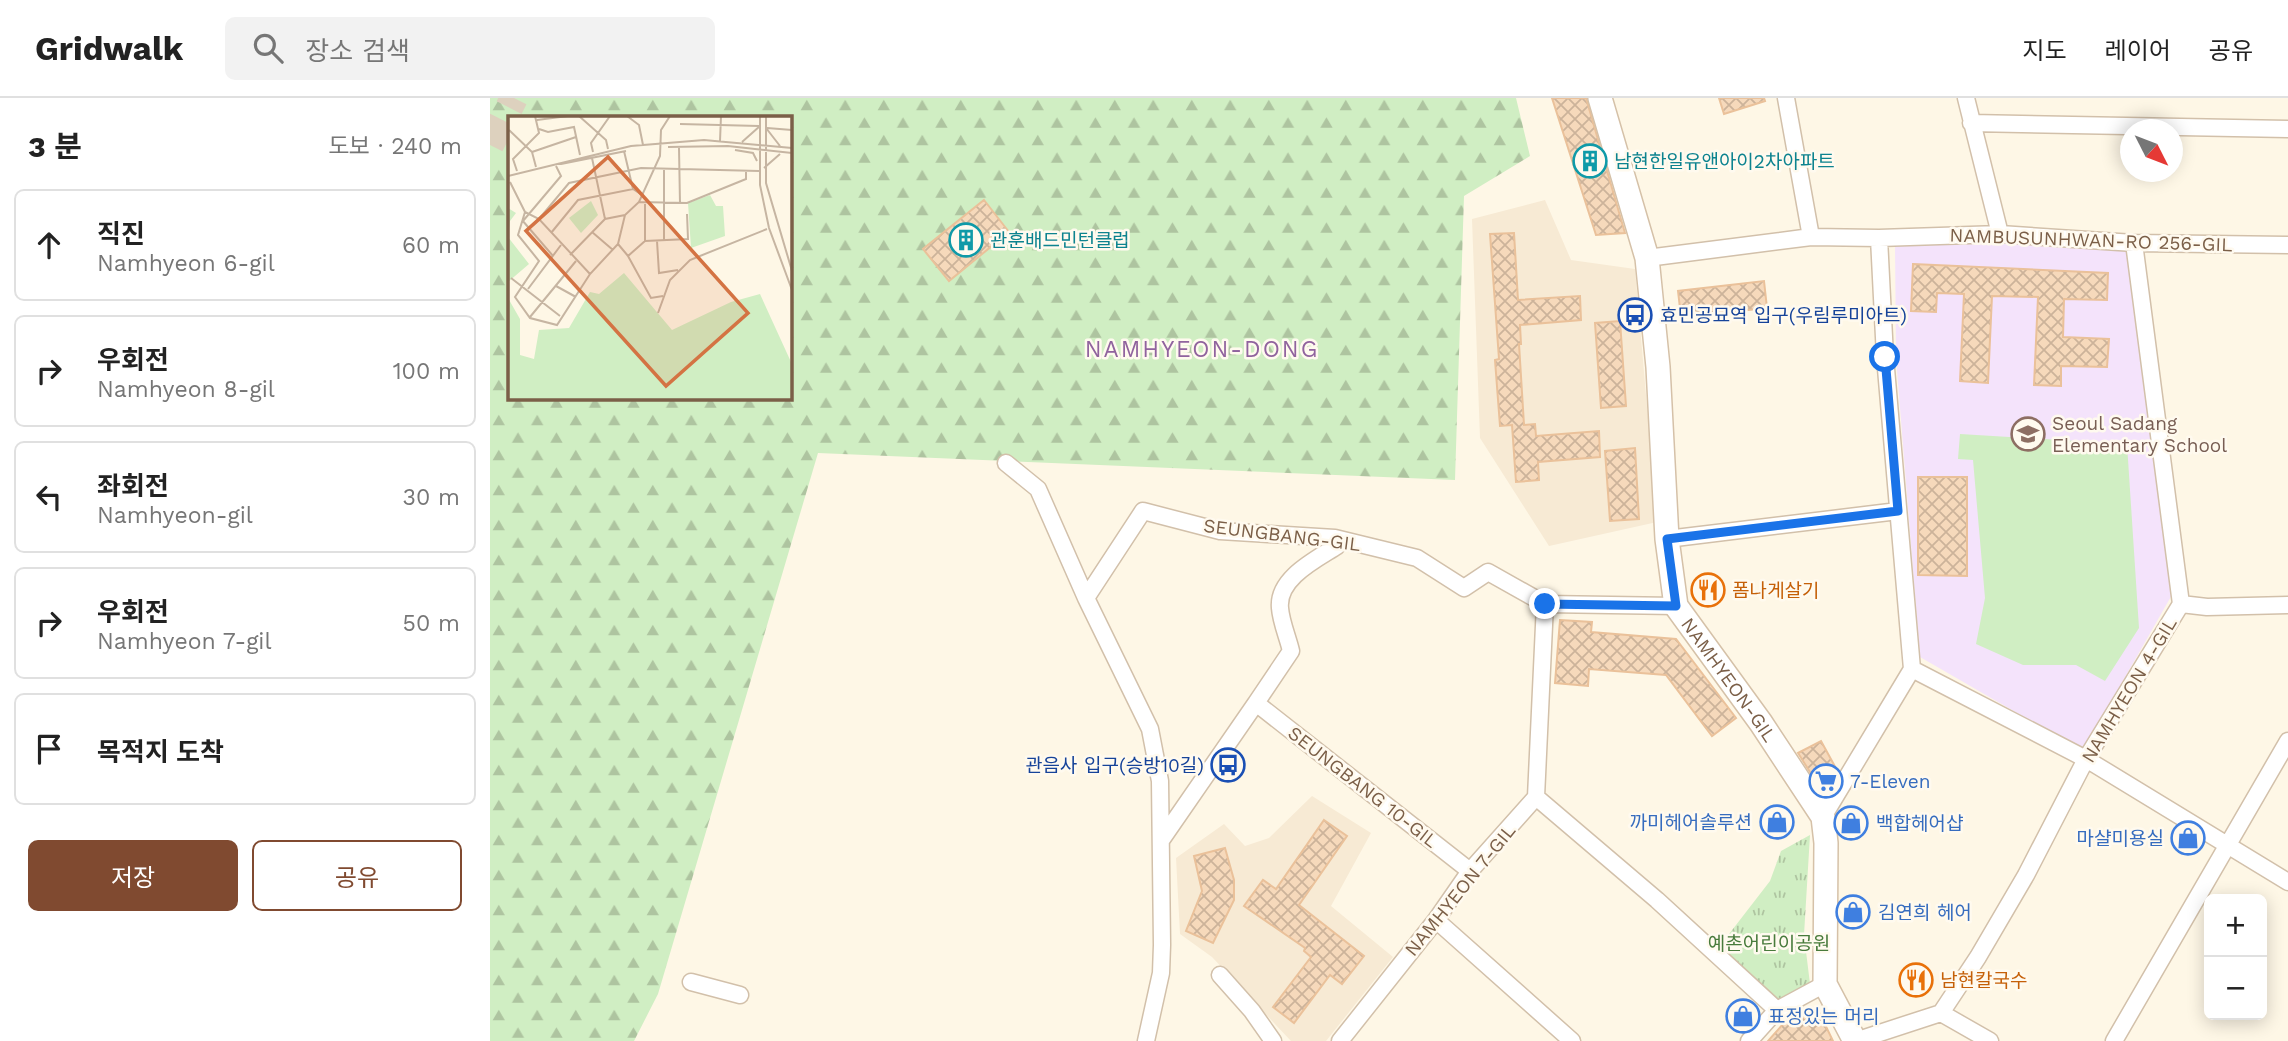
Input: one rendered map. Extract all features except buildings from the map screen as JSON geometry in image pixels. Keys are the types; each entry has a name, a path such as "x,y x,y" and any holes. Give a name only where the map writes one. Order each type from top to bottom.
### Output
{"street":[{"name":"NAMHYEON-GIL","path":"1600,98 1647,258 1658,367 1667,539 1676,606 1761,723 1823,817 1826,843 1825,984 1855,1041"},
{"path":"1786,98 1811,237"},
{"path":"1966,98 2000,234"},
{"path":"1971,123 2288,129"},
{"name":"NAMBUSUNHWAN-RO 256-GIL","path":"1647,258 1811,237 2000,234 2134,243 2288,245"},
{"path":"1823,817 1912,669 1885,357 1879,238"},
{"name":"NAMHYEON 4-GIL","path":"1941,1013 2025,875 2086,759 2181,604 2134,243"},
{"path":"1006,463 1038,489 1086,598 1150,729 1160,780 1161,973 1146,1041"},
{"name":"SEUNGBANG-GIL","path":"1086,598 1143,511 1220,531 1335,538 1358,543 1417,558 1464,588 1488,572 1545,604"},
{"path":"1667,539 1898,511"},
{"path":"1162,839 1292,651 1280,611 1282,596 1295,573 1337,546"},
{"path":"1676,606 1545,604 1536,797 1666,908 1777,1010"},
{"path":"2181,604 2207,607 2288,604"},
{"path":"1912,669 2086,759 2288,882"},
{"name":"SEUNGBANG 10-GIL","path":"1256,703 1470,871"},
{"path":"2114,1041 2288,741"},
{"name":"NAMHYEON 7-GIL","path":"1340,1041 1436,920 1470,871 1536,797"},
{"path":"1436,920 1572,1041"},
{"path":"1220,975 1252,1011 1273,1041"},
{"path":"691,982 740,995"},
{"path":"1749,1041 1777,1010 1825,984"},
{"path":"1855,1041 1941,1013 1990,1041"}],"shaded area":[{"path":"1545,200 1571,260 1635,269 1657,522 1549,546 1480,438 1472,219"},
{"name":"Seoul Sadang Elementary School","path":"2000,234 2134,243 2177,586 2083,751 1920,657 1896,358 1895,244"},
{"path":"1312,796 1371,833 1331,906 1393,957 1326,1041 1291,1041 1212,957 1180,934 1176,858 1224,824 1245,846 1269,838"}],"green space":[{"path":"490,98 1516,98 1530,156 1464,196 1455,480 818,453 658,994 634,1041 490,1041"},
{"path":"1960,434 2127,444 2139,628 2105,681 2076,665 2023,665 1976,644 1985,598 1973,460 1958,459"},
{"name":"예촌어린이공원","path":"1810,835 1804,935 1810,984 1778,1002 1719,947 1770,881 1781,851"}],"tunnel":[{"path":"490,145 514,98"}],"place":[{"name":"남현한일유앤아이2차아파트","path":"1590,161"},
{"name":"관훈배드민턴클럽","path":"966,240"},
{"name":"효민공묘역 입구(우림루미아트)","path":"1635,315"},
{"name":"Seoul Sadang Elementary School","path":"2028,434"},
{"name":"폼나게살기","path":"1708,590"},
{"name":"관음사 입구(승방10길)","path":"1228,765"},
{"name":"7-Eleven","path":"1826,781"},
{"name":"까미헤어솔루션","path":"1777,822"},
{"name":"백합헤어샵","path":"1851,823"},
{"name":"마샬미용실","path":"2188,838"},
{"name":"김연희 헤어","path":"1853,912"},
{"name":"남현칼국수","path":"1916,980"},
{"name":"표정있는 머리","path":"1743,1016"}],"district":[{"name":"NAMHYEON-DONG","path":"1202,349"}],"route":[{"path":"1545,604 1676,606 1667,539 1898,511 1885,357"}]}
